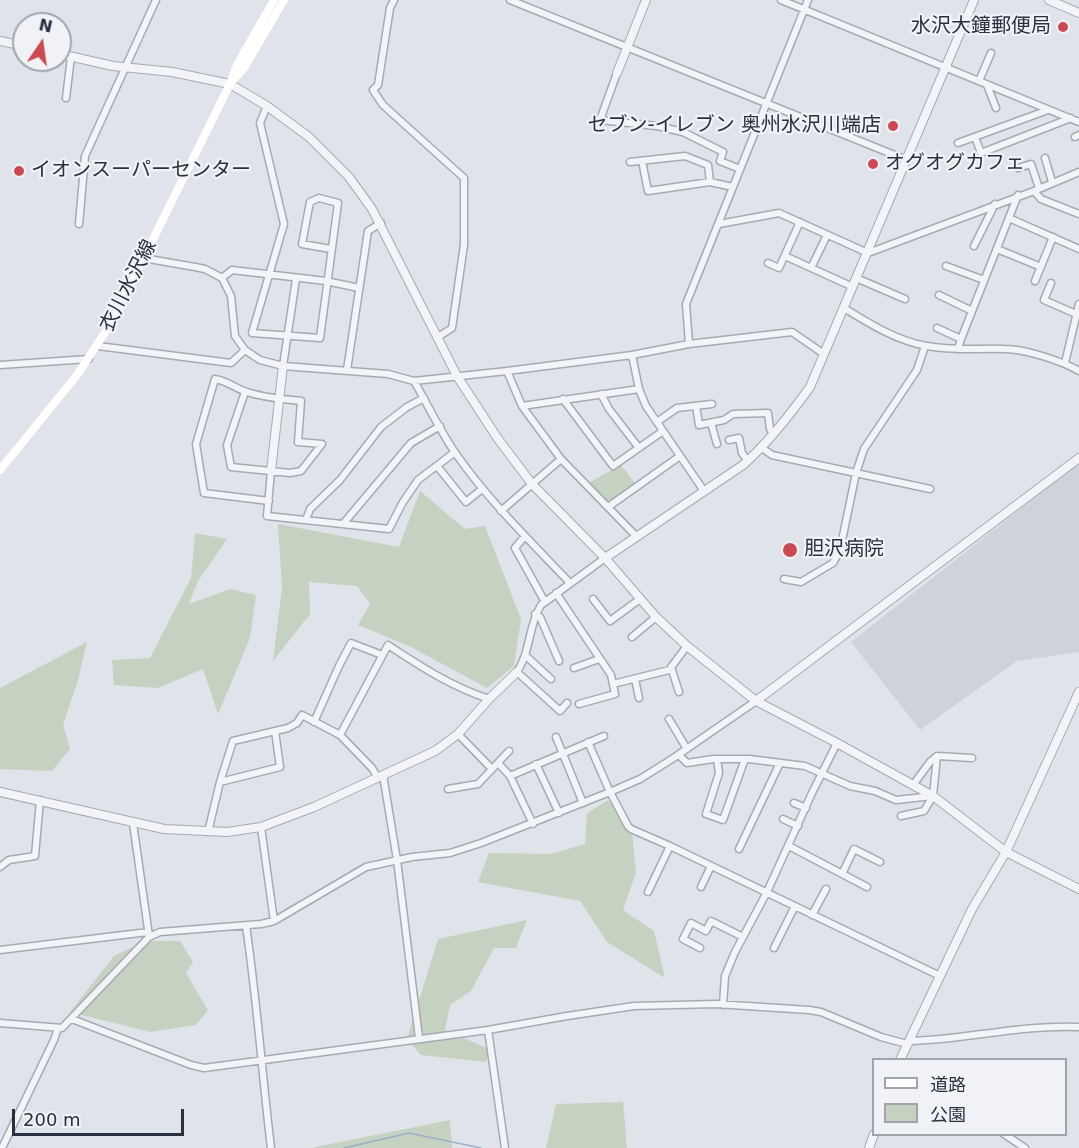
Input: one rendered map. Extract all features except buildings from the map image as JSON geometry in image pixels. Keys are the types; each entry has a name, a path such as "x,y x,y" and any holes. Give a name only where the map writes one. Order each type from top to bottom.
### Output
{"main road":[{"name":"衣川水沢線","path":"0,470 89,359 112,322 230,84 237,65 274,0"},
{"name":"衣川水沢線","path":"230,84 244,68 284,0"}],"street":[{"path":"79,225 85,156 156,0"},
{"path":"394,0 390,8 378,84 373,90 383,105 464,178 464,246 452,328 438,337"},
{"path":"510,0 907,160"},
{"path":"646,0 600,120 657,126 683,132 723,152 720,161 740,169"},
{"path":"782,0 1079,122"},
{"path":"689,344 686,304 808,0"},
{"path":"0,792 164,829 227,832 261,827 314,807 435,751 458,734 517,672 526,656 535,614 545,602 604,558 748,461 790,415 810,387 974,0"},
{"path":"1049,0 1079,14"},
{"path":"979,81 991,53"},
{"path":"72,57 125,68 172,72 230,84 267,106 309,137 350,177 381,224 457,376 498,439 532,484 604,558 656,617 687,646 756,701 837,742 933,796 1006,852 1079,889"},
{"path":"66,98 69,72"},
{"path":"987,85 996,108"},
{"path":"267,106 260,123 284,224 252,333 320,338 326,281 332,249 338,203 319,198 310,202 302,243 332,249"},
{"path":"958,143 1048,109"},
{"path":"975,137 981,153 1071,118"},
{"path":"630,162 685,156 708,165 710,182"},
{"path":"1045,158 1052,182"},
{"path":"642,161 648,190 710,182 733,187"},
{"path":"1018,168 1031,164 1036,190 1041,199 1079,214"},
{"path":"719,224 779,213 868,253 1079,172"},
{"path":"958,349 1018,195"},
{"path":"974,246 996,204"},
{"path":"1009,218 1079,249"},
{"path":"768,263 779,268 800,222"},
{"path":"347,370 368,231 381,224"},
{"path":"812,268 827,235"},
{"path":"1035,281 1053,237"},
{"path":"997,249 1041,267"},
{"path":"785,255 853,287"},
{"path":"143,258 195,267 222,279 231,296 235,336 245,350 260,360 283,366 388,374 414,381 632,355 689,344 792,332 824,354"},
{"path":"946,266 984,279"},
{"path":"222,279 232,270 326,281 359,288"},
{"path":"856,278 905,299"},
{"path":"296,279 286,336 267,516 389,529 418,480 455,452"},
{"path":"1051,283 1044,300 1076,314"},
{"path":"939,295 972,311"},
{"path":"1065,363 1076,327 1079,304"},
{"path":"844,308 882,331 925,346 958,349 1008,349 1065,363 1079,371"},
{"path":"937,328 961,339"},
{"path":"98,346 231,363 245,350"},
{"path":"784,579 801,582 833,563 840,550 856,473 867,443 908,385 925,346"},
{"path":"632,355 639,389 646,406 704,491"},
{"path":"0,365 89,359"},
{"path":"507,371 522,406 561,459 636,536"},
{"path":"245,392 227,445 231,467 290,473 301,471 322,444 298,442 301,401 245,392 225,381 215,379 196,444 204,493 269,501"},
{"path":"414,381 455,452 482,489 570,583"},
{"path":"522,406 639,389"},
{"path":"601,394 609,409 639,448"},
{"path":"306,520 310,509 340,480 381,427 407,407 424,398"},
{"path":"563,399 613,466 663,431"},
{"path":"657,422 677,408 712,404"},
{"path":"696,405 699,425 724,420 733,414 768,413 773,435"},
{"path":"711,423 717,444"},
{"path":"343,524 411,443 440,426"},
{"path":"729,440 739,438 742,453 748,461"},
{"path":"762,448 772,454 930,489"},
{"path":"608,507 680,456"},
{"path":"0,950 160,932 246,926 274,921 354,873 373,865 450,853 533,824 610,792 640,778 679,755 756,701 1079,458"},
{"path":"501,511 561,459"},
{"path":"437,466 466,502 482,489"},
{"path":"525,536 515,548 545,602"},
{"path":"556,593 611,675 615,693 579,704"},
{"path":"593,599 610,621 640,599"},
{"path":"535,614 540,617 559,661"},
{"path":"632,637 656,617"},
{"path":"314,722 351,643 382,655"},
{"path":"340,735 388,645 442,680 489,699"},
{"path":"613,684 669,670 687,646"},
{"path":"526,656 551,680"},
{"path":"574,668 599,659"},
{"path":"671,667 678,692"},
{"path":"517,672 560,711 567,703"},
{"path":"635,678 639,698"},
{"path":"900,1058 972,909 1006,852 1079,692"},
{"path":"208,832 233,741 288,728 297,723 302,715 340,735 381,777 397,860 419,1038"},
{"path":"669,719 687,749"},
{"path":"220,782 280,767 275,731"},
{"path":"458,734 492,770"},
{"path":"510,776 604,736"},
{"path":"556,737 583,803"},
{"path":"588,742 610,792 631,829 940,976"},
{"path":"723,1005 725,976 837,742"},
{"path":"448,789 478,784 509,751"},
{"path":"679,755 687,763 717,759 745,759 805,766 850,786 874,791 896,800 933,796"},
{"path":"913,785 937,756 972,758"},
{"path":"901,816 924,811 933,796 937,756"},
{"path":"717,759 719,774 706,814 723,820 745,759"},
{"path":"498,763 510,776 533,824"},
{"path":"739,849 780,763"},
{"path":"536,764 559,813"},
{"path":"0,867 9,860 35,856 40,800"},
{"path":"794,803 806,808"},
{"path":"783,819 798,826"},
{"path":"133,823 149,934"},
{"path":"261,827 274,921"},
{"path":"648,892 670,846"},
{"path":"789,846 867,887"},
{"path":"842,874 854,849 880,862"},
{"path":"701,887 711,866"},
{"path":"812,915 826,889"},
{"path":"774,948 795,906"},
{"path":"700,948 683,939 691,923 706,931 711,921 743,938"},
{"path":"246,926 256,996 260,1061 271,1148"},
{"path":"0,1023 62,1028 72,1020 149,934"},
{"path":"72,1020 204,1068 488,1030 634,1006 723,1005 821,1012 881,1037 908,1043 1053,1025 1079,1027"},
{"path":"2,1148 58,1028"},
{"path":"488,1030 505,1148"},
{"path":"1007,1136 1024,1148"}],"shaded area":[{"path":"1079,463 1079,652 1017,661 920,730 851,642"}],"green space":[{"path":"621,465 635,483 607,501 590,482"},
{"path":"420,491 465,529 485,526 521,619 514,666 487,688 411,647 358,625 370,604 357,586 309,582 310,614 273,661 282,587 278,524 399,547"},
{"path":"195,533 227,539 198,581 189,604 230,589 256,595 250,638 218,714 203,669 158,688 114,685 112,660 150,658 191,578"},
{"path":"87,642 78,680 63,725 70,749 52,771 0,769 0,688"},
{"path":"608,800 632,832 636,873 623,910 654,931 665,978 607,942 580,901 478,882 489,853 551,854 585,844 587,813"},
{"path":"527,920 516,948 494,948 471,991 450,1005 445,1030 489,1049 486,1062 421,1055 407,1039 438,939"},
{"path":"145,941 180,941 193,962 186,973 208,1010 196,1025 150,1032 70,1012 114,956"},
{"path":"623,1102 627,1148 546,1148 556,1104"},
{"path":"450,1120 452,1148 315,1148 315,1147"}],"waterway":[{"path":"344,1148 409,1133 481,1148"}],"place":[{"name":"水沢大鐘郵便局","path":"1063,27"},
{"name":"セブン-イレブン 奥州水沢川端店","path":"893,126"},
{"name":"オグオグカフェ","path":"873,164"},
{"name":"イオンスーパーセンター","path":"19,171"},
{"name":"胆沢病院","path":"790,550"}]}
